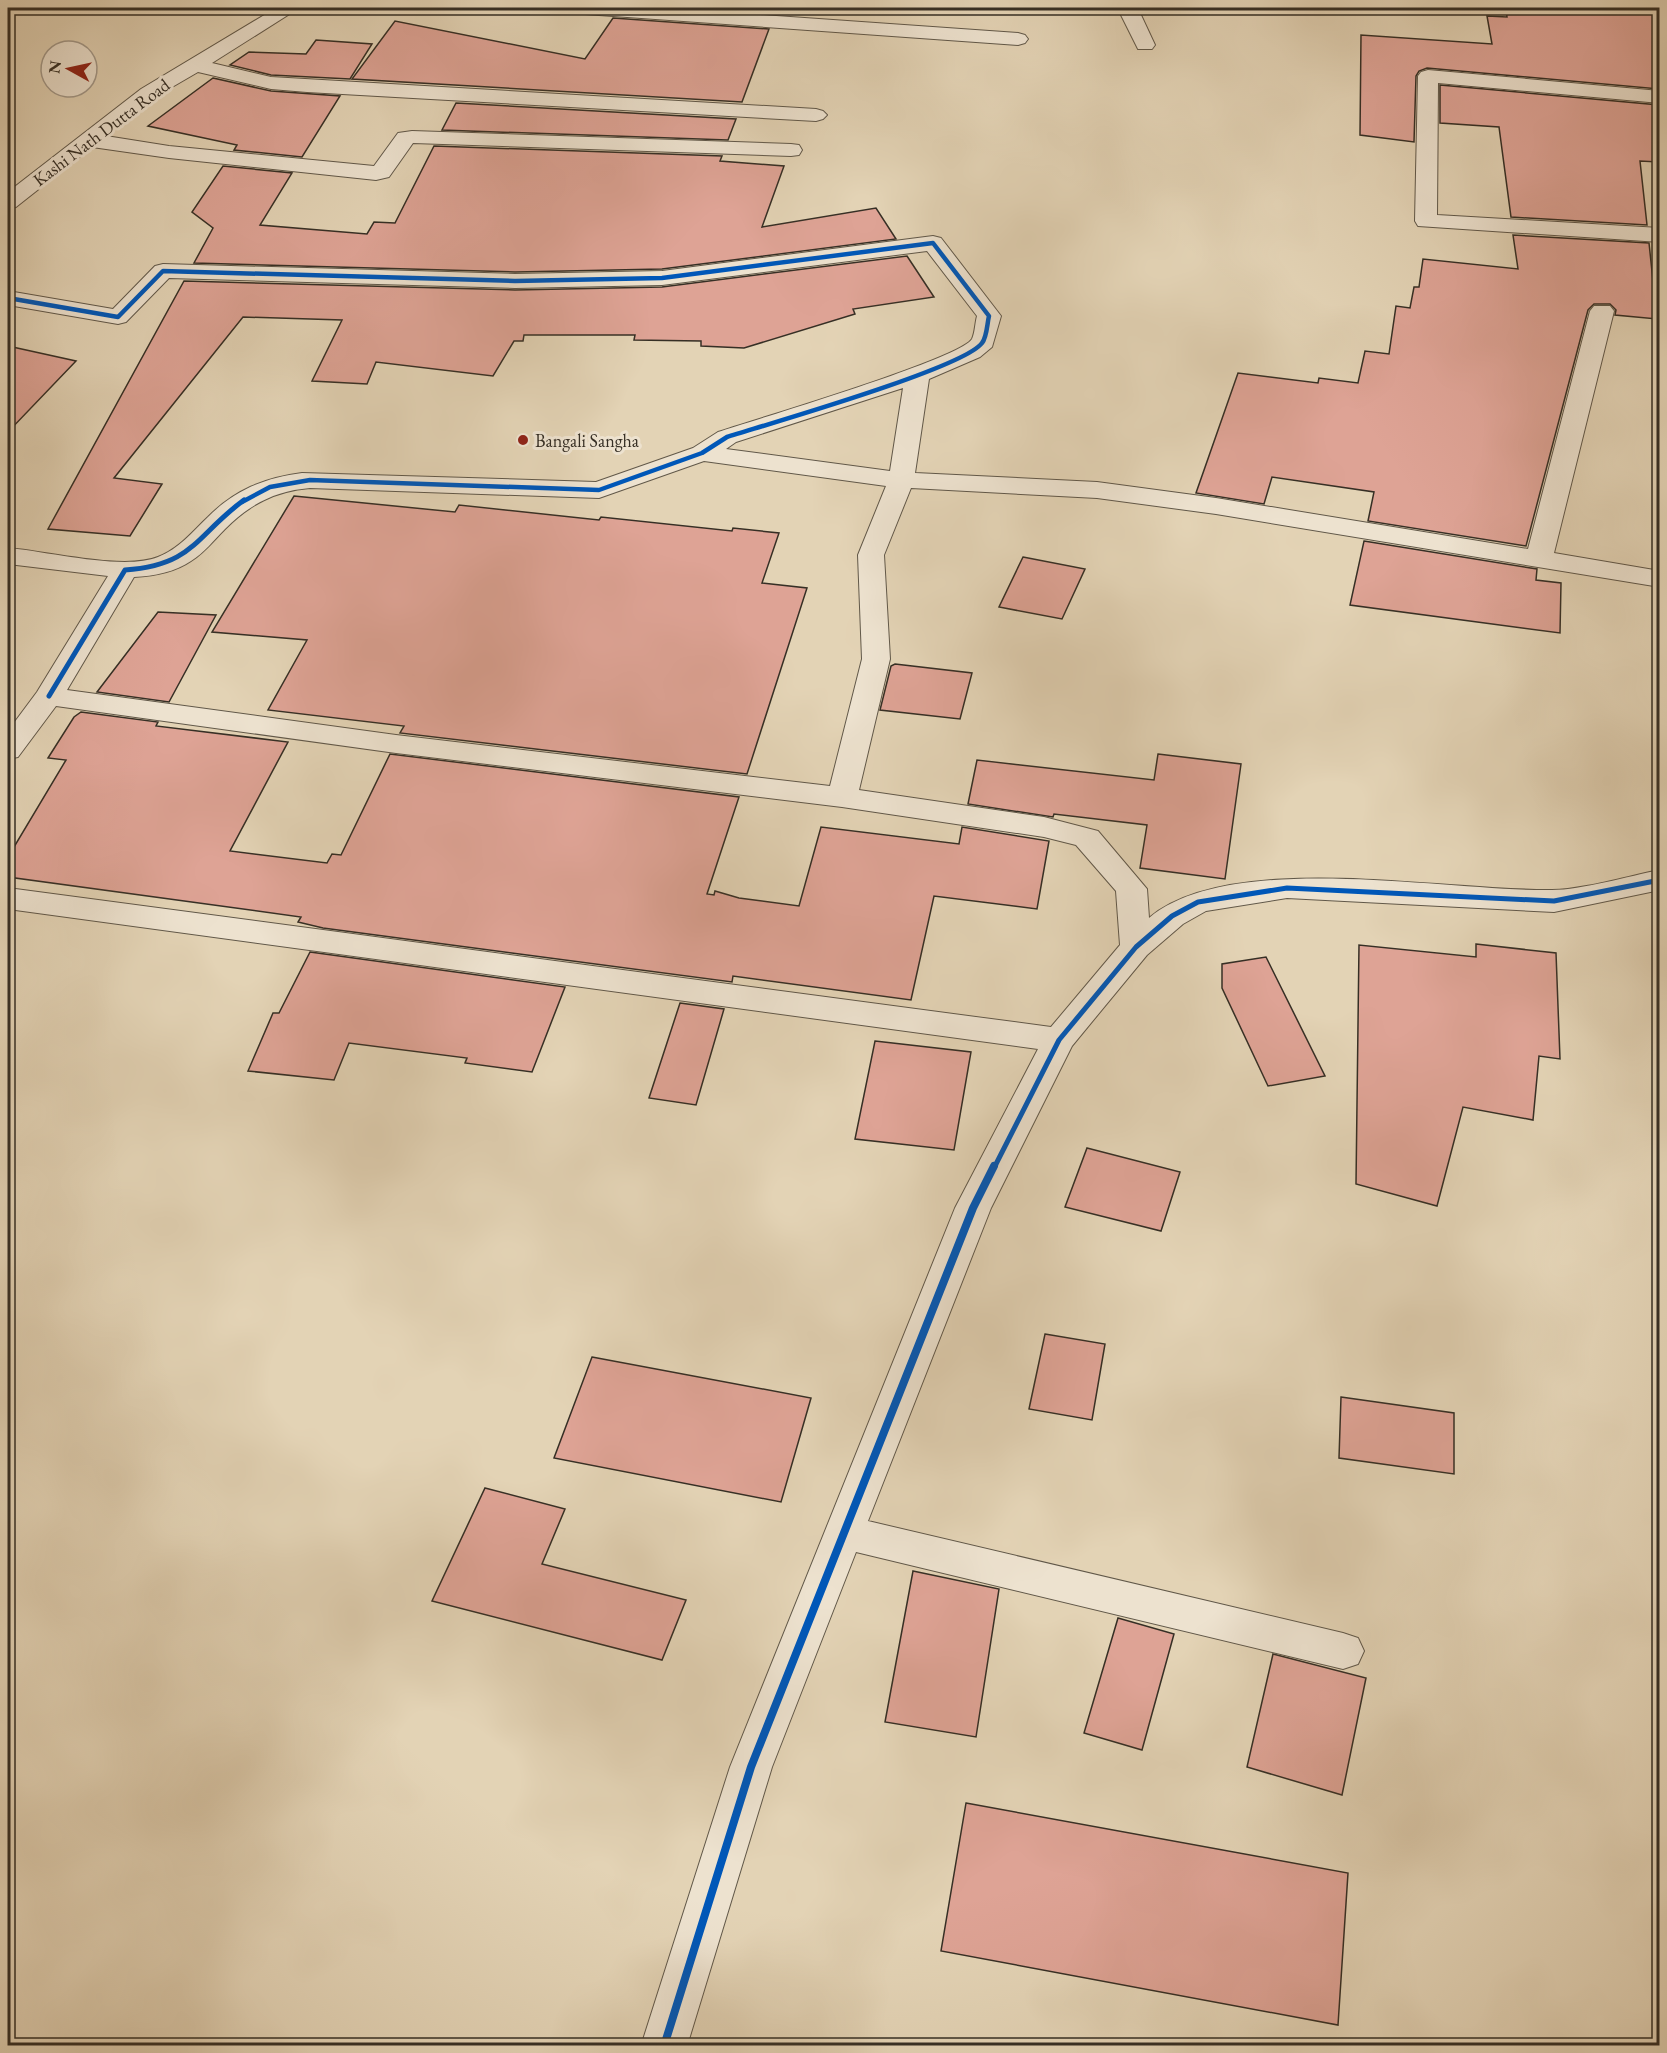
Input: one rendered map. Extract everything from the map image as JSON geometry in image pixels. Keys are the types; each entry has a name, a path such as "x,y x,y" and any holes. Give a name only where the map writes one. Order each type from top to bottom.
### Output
{"street":[{"name":"Kashi Nath Dutta Road","path":"8,202 148,93 289,8"},
{"path":"585,8 1018,39"},
{"path":"1131,8 1131,15 1145,45"},
{"path":"195,65 272,83 307,86 816,115"},
{"path":"1659,97 1428,76 1426,221 1659,235"},
{"path":"87,140 192,155 376,173 381,172 406,138 412,136 791,150"},
{"path":"8,298 118,316 163,271 515,281 662,278 933,243 989,316 983,342 970,352 918,374 727,437 702,453 599,490 393,482 310,480 282,482 247,498 176,561 162,567 125,570 8,556"},
{"path":"1539,559 1602,311"},
{"path":"842,797 876,659 871,555 901,480 918,374"},
{"path":"702,453 901,480 984,482 1097,490 1659,579"},
{"path":"8,750 49,696 125,570"},
{"path":"49,696 396,744 842,797 1044,827 1087,838 1131,888 1136,947"},
{"path":"664,2046 751,1767 973,1208 1059,1040 1136,947 1172,916 1198,902 1287,888 1554,901 1659,880"},
{"path":"8,898 1059,1040"},
{"path":"844,1532 1343,1651"}],"building":[{"path":"686,8 777,8 775,14"},
{"path":"1506,8 1605,8 1659,11 1659,89 1427,68 1419,71 1416,76 1414,142 1360,135 1361,35 1492,44 1487,16 1507,17"},
{"path":"613,18 769,29 742,102 352,79 395,21 585,59"},
{"path":"316,40 372,44 350,79 271,75 230,65 249,52 306,54"},
{"path":"213,78 271,91 340,96 302,157 234,150 237,145 148,126"},
{"path":"1440,85 1659,105 1659,162 1640,161 1647,225 1511,217 1499,127 1440,123"},
{"path":"456,103 736,119 728,140 442,130"},
{"path":"434,146 722,156 720,161 784,166 762,227 876,208 896,239 662,269 515,272 194,263 213,228 192,212 223,166 292,173 260,225 367,234 374,222 395,223"},
{"path":"1513,235 1649,243 1657,319 1615,315 1616,310 1610,304 1594,304 1588,310 1526,546 1368,521 1374,492 1272,477 1264,504 1196,493 1238,373 1318,383 1319,378 1358,383 1365,351 1389,354 1396,306 1410,308 1414,287 1419,287 1423,259 1518,269"},
{"path":"907,256 934,297 853,309 855,314 744,348 701,346 701,341 634,340 635,335 524,335 523,341 514,341 493,376 376,362 367,384 312,381 342,320 243,317 114,478 162,484 130,536 48,529 184,281 515,290 662,287"},
{"path":"8,346 76,361 8,432"},
{"path":"294,496 455,512 459,505 599,520 601,517 732,531 733,528 779,533 762,583 807,588 747,774 400,733 404,726 268,710 307,640 212,632"},
{"path":"1364,541 1537,569 1536,580 1561,583 1560,633 1350,605"},
{"path":"1023,557 1085,569 1062,619 999,607"},
{"path":"158,612 216,615 169,702 97,692"},
{"path":"895,664 972,673 960,719 880,710 891,666"},
{"path":"81,712 158,722 156,726 288,742 230,851 327,863 332,854 341,855 390,754 739,797 707,894 714,895 715,891 739,898 799,906 821,827 959,844 962,827 1049,841 1037,909 934,896 911,1000 733,976 732,982 323,928 298,922 301,917 8,877 8,857 66,760 48,758 74,717"},
{"path":"1158,754 1241,764 1225,879 1140,868 1147,825 1054,814 1053,817 968,804 977,760 1154,780"},
{"path":"1476,944 1556,953 1560,1059 1539,1056 1533,1120 1463,1107 1437,1206 1356,1184 1359,945 1476,957"},
{"path":"310,952 565,987 532,1072 465,1063 467,1058 349,1043 334,1080 248,1071 273,1013 279,1013"},
{"path":"1266,957 1325,1076 1268,1086 1222,988 1222,964"},
{"path":"680,1003 724,1009 696,1105 649,1098"},
{"path":"875,1041 971,1052 954,1150 855,1139"},
{"path":"1087,1148 1180,1172 1161,1231 1065,1207"},
{"path":"1045,1334 1105,1344 1092,1420 1029,1409"},
{"path":"592,1357 811,1398 781,1502 554,1458"},
{"path":"1341,1397 1454,1413 1454,1474 1339,1458"},
{"path":"485,1488 565,1509 542,1564 686,1600 662,1660 432,1601"},
{"path":"913,1571 999,1589 976,1737 885,1722"},
{"path":"1118,1618 1174,1634 1142,1750 1084,1733"},
{"path":"1273,1654 1366,1678 1342,1795 1247,1767"},
{"path":"966,1803 1348,1873 1338,2025 941,1951"}],"cycle path":[{"path":"8,298 118,317 163,271 515,281 662,278 933,243 989,316 983,342 971,352 924,373 727,437 702,453 599,490 310,480 285,483 262,490 231,509 182,555 167,563 149,568 125,570 49,696"},
{"path":"664,2046 751,1767 973,1208 1059,1040 1136,947 1172,916 1198,902 1287,888 1554,901 1660,880"}],"place":[{"name":"Bangali Sangha","path":"523,440"}]}
